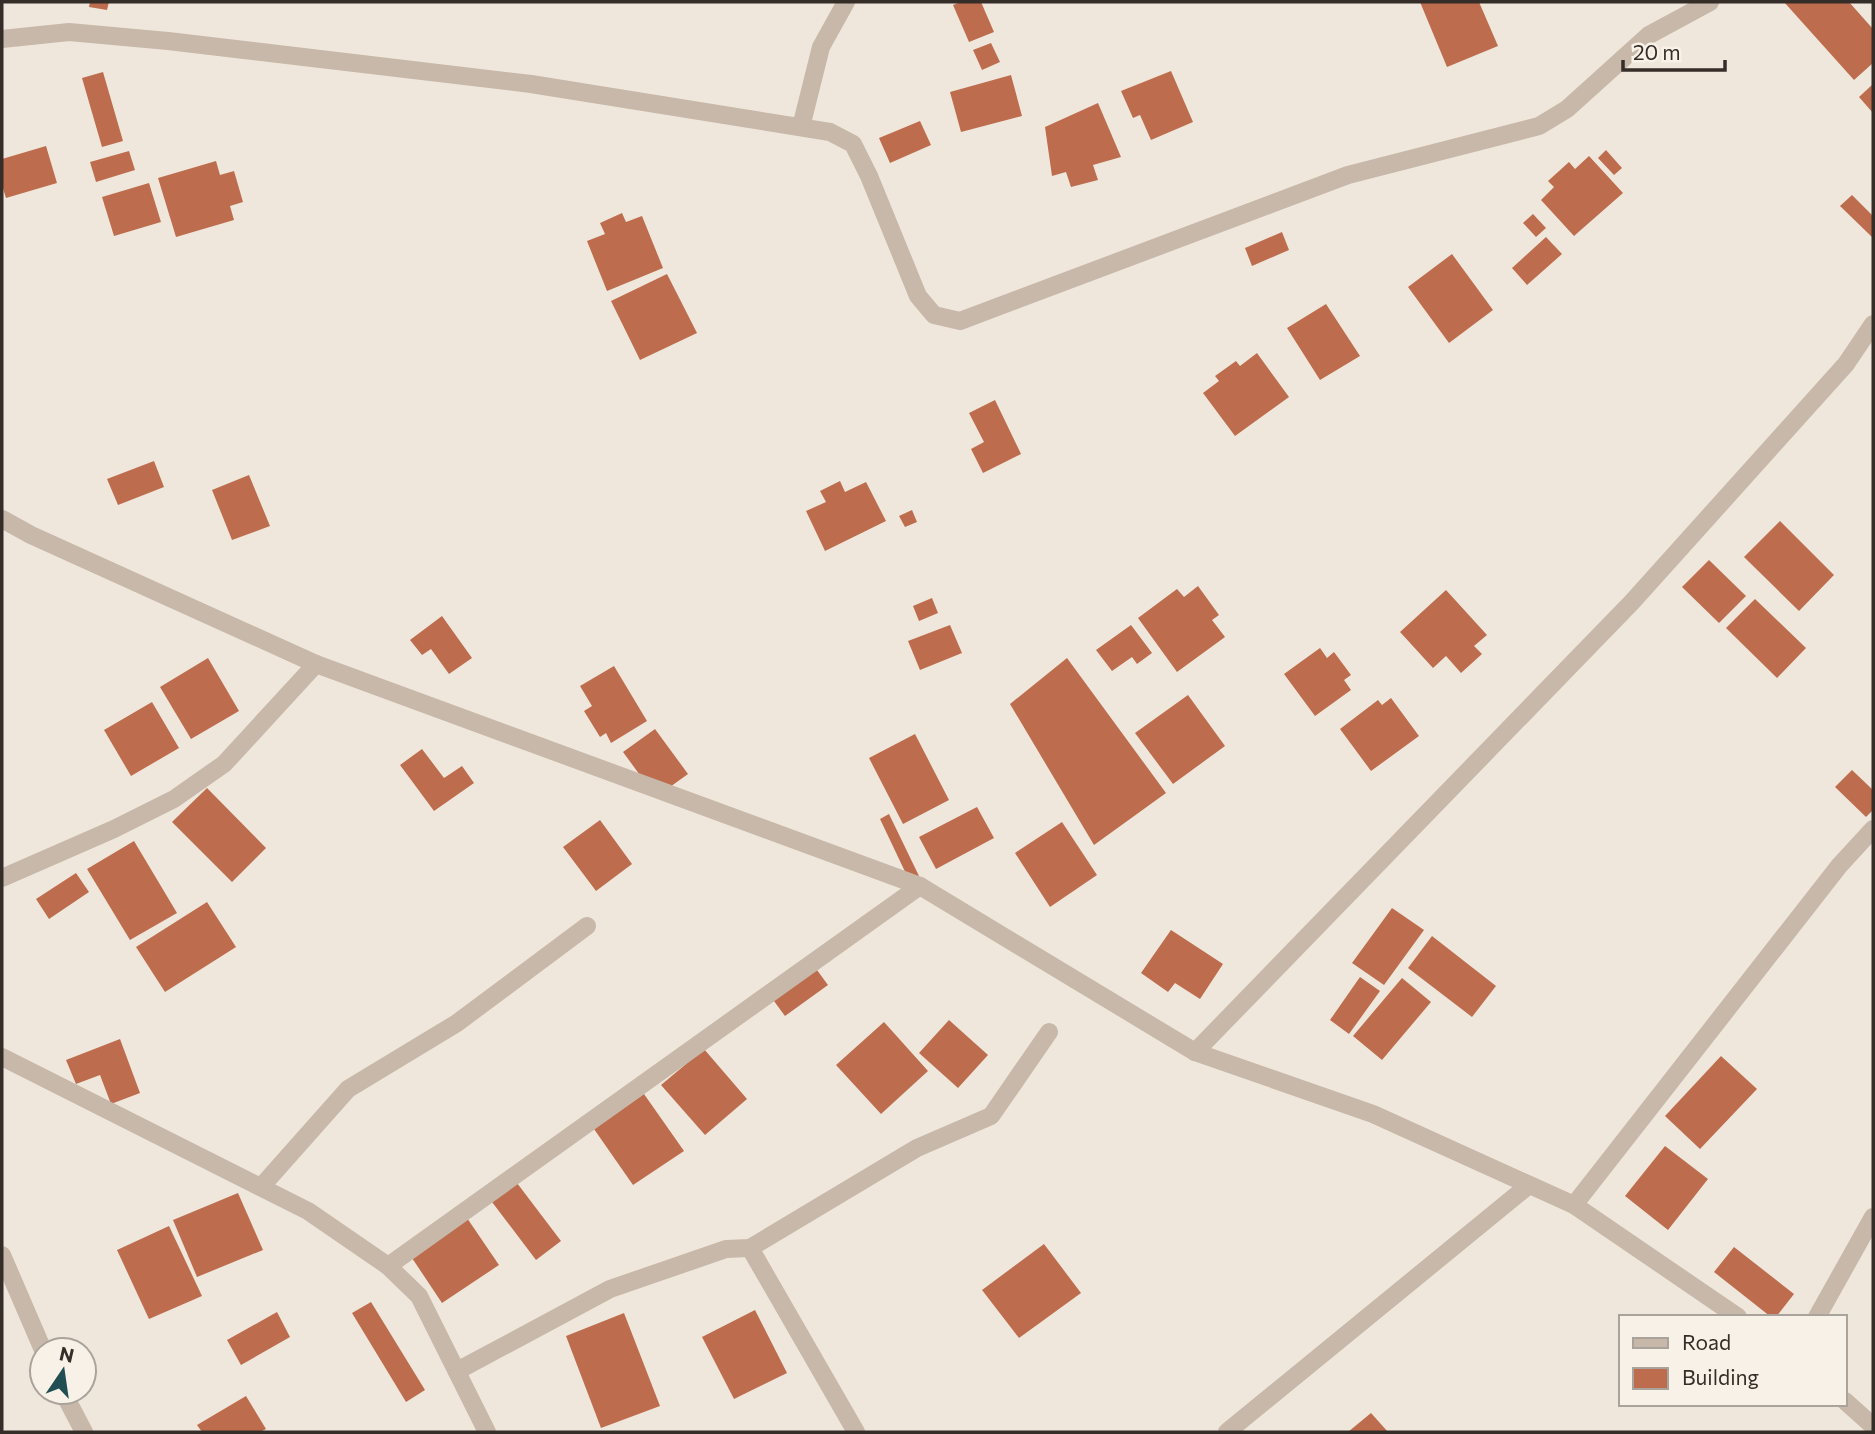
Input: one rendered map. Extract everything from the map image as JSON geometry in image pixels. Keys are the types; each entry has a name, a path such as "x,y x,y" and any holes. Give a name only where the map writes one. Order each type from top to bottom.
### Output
{"street":[{"path":"801,127 821,47 846,2"},
{"path":"2,40 69,32 168,41 531,84 830,132 853,144 869,176 918,296 934,315 960,321 1348,175 1539,126 1567,109 1649,35 1710,2"},
{"path":"1195,1052 1632,602 1846,364 1873,324"},
{"path":"2,519 31,535 316,664 920,886 1195,1052 1373,1114 1574,1205 1735,1315"},
{"path":"2,878 114,829 174,799 224,764 316,664"},
{"path":"1574,1205 1839,866 1873,829"},
{"path":"388,1266 920,886"},
{"path":"261,1188 348,1089 457,1023 587,926"},
{"path":"457,1371 610,1289 726,1249 750,1248 917,1148 991,1116 1049,1032"},
{"path":"2,1057 308,1211 388,1266 419,1296 487,1432"},
{"path":"1227,1432 1529,1185"},
{"path":"1818,1315 1873,1217"},
{"path":"750,1248 856,1432"},
{"path":"2,1255 37,1336"},
{"path":"1847,1403 1873,1426"},
{"path":"70,1406 84,1432"}],"building":[{"path":"90,2 109,2 107,10 89,7"},
{"path":"961,2 981,2 994,32 969,42 953,5"},
{"path":"1420,2 1479,2 1498,46 1447,67"},
{"path":"1784,2 1849,2 1873,29 1873,63 1854,80"},
{"path":"991,43 1000,62 982,70 973,50"},
{"path":"1171,71 1193,122 1151,140 1140,115 1133,118 1121,91"},
{"path":"103,72 123,141 102,147 82,78"},
{"path":"1011,75 1022,116 961,132 950,92"},
{"path":"1873,84 1873,113 1859,97"},
{"path":"1098,103 1121,157 1093,165 1098,180 1071,187 1066,172 1052,176 1045,127"},
{"path":"920,121 931,145 890,163 879,138"},
{"path":"46,146 57,183 6,198 2,185 2,159"},
{"path":"1606,150 1622,168 1614,175 1598,158"},
{"path":"129,151 135,170 96,182 90,162"},
{"path":"1589,156 1623,193 1574,236 1541,200 1554,187 1548,181 1569,162 1575,169"},
{"path":"216,161 220,175 234,171 243,202 230,206 234,220 176,237 158,178"},
{"path":"149,183 161,222 114,236 102,197"},
{"path":"1852,195 1873,216 1873,238 1840,206"},
{"path":"622,213 626,222 642,216 663,268 607,291 587,241 605,234 600,223"},
{"path":"1533,214 1546,228 1536,237 1523,223"},
{"path":"1282,232 1289,250 1252,266 1245,248"},
{"path":"1546,237 1562,254 1527,285 1512,268"},
{"path":"1452,254 1493,310 1449,343 1408,287"},
{"path":"667,274 697,333 640,360 611,301"},
{"path":"1326,304 1360,356 1320,380 1287,328"},
{"path":"1257,353 1289,397 1235,436 1203,393 1219,381 1215,376 1236,361 1240,366"},
{"path":"995,400 1021,454 983,473 971,449 984,442 969,413"},
{"path":"154,461 164,487 118,505 107,479"},
{"path":"249,475 270,526 232,540 212,490"},
{"path":"840,481 845,492 866,482 886,521 825,551 806,511 826,502 820,491"},
{"path":"912,510 917,522 905,527 899,516"},
{"path":"1780,521 1834,575 1799,611 1744,557"},
{"path":"1709,560 1746,596 1719,623 1682,587"},
{"path":"1198,586 1219,615 1212,620 1225,637 1177,672 1138,618 1177,589 1184,597"},
{"path":"1446,590 1487,635 1474,646 1482,654 1461,673 1446,656 1433,668 1400,632"},
{"path":"932,598 938,613 919,621 913,606"},
{"path":"1755,599 1806,648 1777,678 1726,628"},
{"path":"442,616 472,658 449,674 431,649 422,655 410,640"},
{"path":"950,625 962,653 920,670 908,641"},
{"path":"1131,625 1152,653 1137,664 1132,657 1112,671 1096,650"},
{"path":"1320,648 1327,658 1334,652 1351,675 1344,680 1351,690 1315,716 1284,674"},
{"path":"208,658 239,711 191,739 160,687"},
{"path":"1067,658 1166,793 1094,845 1010,704"},
{"path":"614,666 647,721 611,743 606,733 600,737 584,711 592,706 580,686"},
{"path":"1188,695 1225,746 1173,784 1135,733"},
{"path":"1391,698 1419,736 1371,771 1340,729 1378,700 1382,705"},
{"path":"152,702 179,748 131,776 104,730"},
{"path":"655,729 688,774 656,797 623,752"},
{"path":"915,734 949,800 903,824 869,758"},
{"path":"422,749 444,778 462,766 474,783 434,811 400,765"},
{"path":"1852,770 1873,790 1873,810 1866,817 1835,787"},
{"path":"207,788 266,848 232,882 172,822"},
{"path":"977,807 994,838 936,869 919,837"},
{"path":"889,814 919,876 909,880 880,819"},
{"path":"600,820 632,864 596,891 563,847"},
{"path":"1062,822 1097,875 1050,907 1015,853"},
{"path":"134,841 177,913 130,940 87,869"},
{"path":"76,873 89,892 49,919 36,899"},
{"path":"207,902 236,947 165,992 136,947"},
{"path":"1392,908 1424,930 1384,985 1352,963"},
{"path":"1171,930 1223,964 1200,999 1175,983 1168,992 1141,973"},
{"path":"1432,936 1496,986 1472,1017 1408,968"},
{"path":"814,966 828,985 785,1016 771,997"},
{"path":"1360,977 1380,991 1349,1034 1330,1020"},
{"path":"1402,978 1431,1002 1382,1060 1353,1036"},
{"path":"949,1020 988,1055 958,1088 919,1053"},
{"path":"884,1022 928,1071 881,1114 836,1065"},
{"path":"120,1039 140,1093 111,1104 100,1075 76,1084 66,1060"},
{"path":"704,1049 747,1099 705,1135 661,1085"},
{"path":"1721,1056 1757,1089 1700,1149 1665,1116"},
{"path":"644,1094 684,1151 633,1185 594,1129"},
{"path":"1665,1146 1708,1179 1668,1230 1625,1196"},
{"path":"517,1183 561,1241 536,1260 492,1202"},
{"path":"238,1193 263,1250 197,1277 173,1220"},
{"path":"467,1218 499,1265 442,1303 410,1255"},
{"path":"169,1226 202,1296 149,1319 117,1250"},
{"path":"1044,1244 1081,1293 1019,1338 982,1290"},
{"path":"1734,1247 1794,1294 1778,1315 1768,1315 1714,1272"},
{"path":"371,1302 425,1390 406,1402 352,1313"},
{"path":"755,1310 787,1373 734,1399 702,1337"},
{"path":"277,1312 290,1337 241,1365 227,1340"},
{"path":"624,1313 660,1406 601,1428 566,1336"},
{"path":"246,1396 266,1429 260,1432 202,1432 197,1425"},
{"path":"1371,1413 1388,1432 1348,1432"}]}
